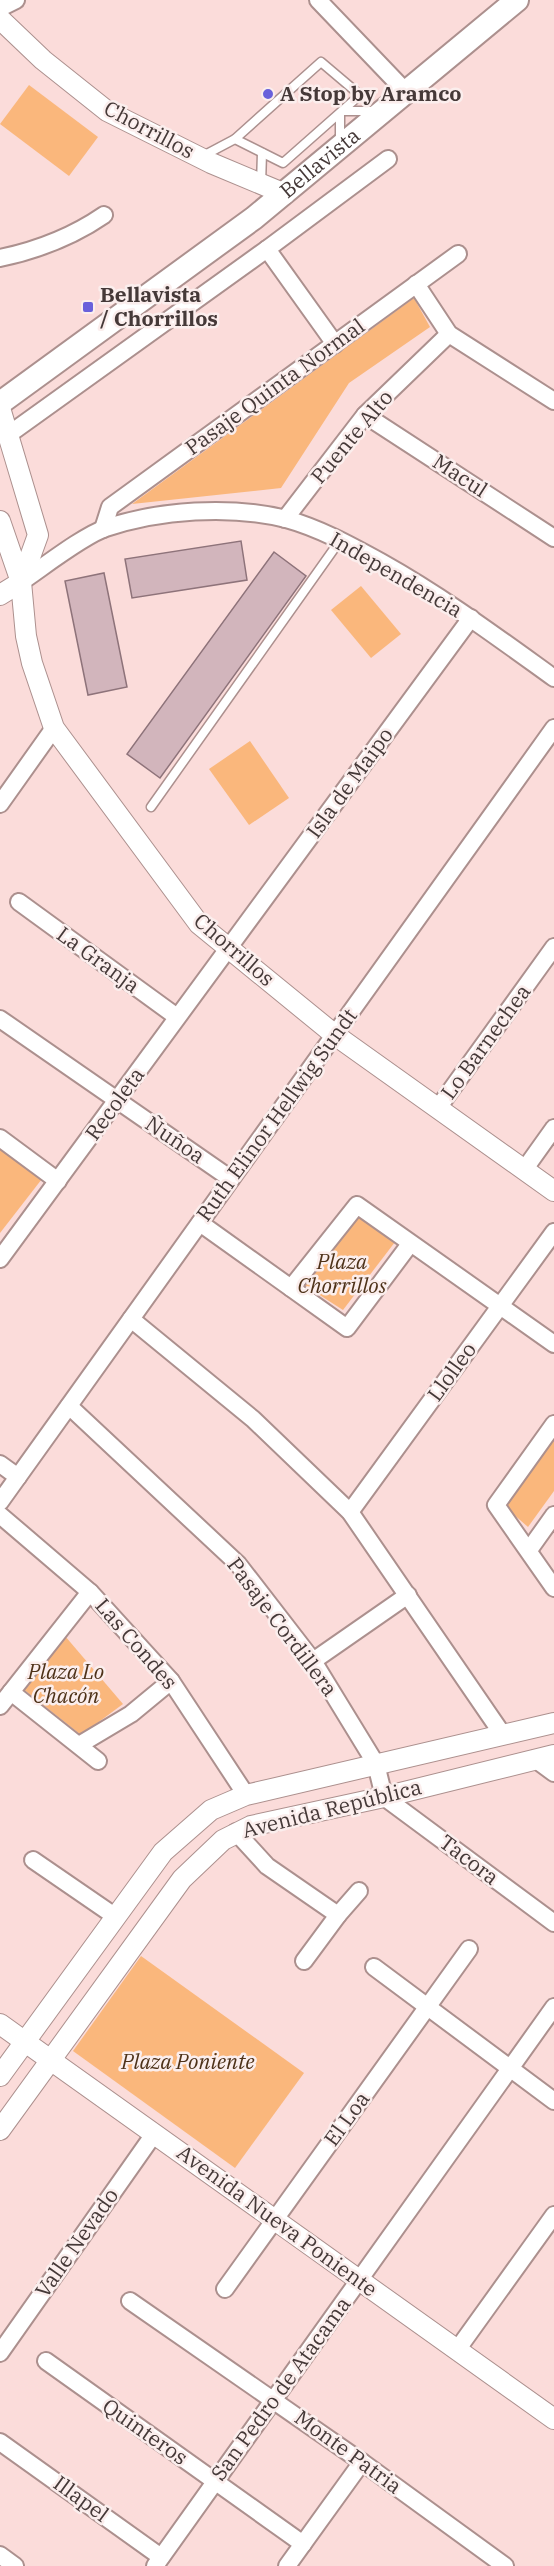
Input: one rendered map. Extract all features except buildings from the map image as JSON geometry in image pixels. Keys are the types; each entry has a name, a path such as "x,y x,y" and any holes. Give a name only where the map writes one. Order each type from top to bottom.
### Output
{"main road":[{"name":"Bellavista","path":"2,416 204,255 285,194 517,0"}],"street":[{"path":"0,8 16,0"},
{"path":"318,0 407,93"},
{"name":"Chorrillos","path":"0,19 43,60 107,111 199,158 285,194"},
{"path":"2,416 267,249 388,159"},
{"path":"0,258 53,244 84,229 104,215"},
{"path":"267,249 335,344"},
{"name":"Pasaje Quinta Normal","path":"103,529 110,507 458,254"},
{"path":"416,284 449,333 554,401"},
{"name":"Puente Alto","path":"285,519 365,415 449,333"},
{"name":"Macul","path":"365,415 554,538"},
{"name":"Chorrillos","path":"2,416 38,535 21,582"},
{"name":"Independencia","path":"21,582 103,529 134,521 196,513 226,512 285,519 341,539 432,591 554,678"},
{"name":"Chorrillos","path":"0,521 21,582 26,636 32,663 54,728 199,924 335,1035 554,1191"},
{"path":"0,595 21,582"},
{"name":"Isla de Maipo","path":"230,948 471,618"},
{"path":"0,804 54,728"},
{"name":"Ruth Elinor Hellwig Sundt","path":"0,1502 554,728"},
{"name":"La Granja","path":"19,902 177,1017"},
{"name":"Lo Barnechea","path":"438,1108 554,947"},
{"name":"Recoleta","path":"0,1259 230,948"},
{"name":"Ñuñoa","path":"0,1018 231,1179"},
{"path":"524,1170 554,1128"},
{"path":"0,1138 58,1181"},
{"path":"291,1288 357,1205 554,1344"},
{"path":"200,1223 347,1328 410,1244"},
{"name":"Llolleo","path":"350,1512 554,1233"},
{"path":"131,1319 252,1419 350,1512 503,1735"},
{"name":"Pasaje Cordillera","path":"69,1406 238,1564 314,1661 376,1764 384,1797"},
{"path":"554,1424 496,1505 554,1588"},
{"path":"0,1464 18,1477"},
{"name":"Las Condes","path":"0,1515 90,1592 171,1682 246,1795"},
{"path":"529,1550 554,1515"},
{"path":"0,1706 90,1592"},
{"path":"314,1661 408,1594"},
{"path":"79,1745 131,1714 171,1682"},
{"path":"11,1692 98,1761"},
{"name":"Avenida República","path":"0,2076 163,1852 178,1836 211,1810 246,1795 554,1723"},
{"path":"544,1757 554,1773"},
{"name":"Avenida República","path":"0,2130 182,1879 210,1850 236,1832 268,1821 384,1797 544,1757"},
{"name":"Tacora","path":"384,1797 554,1923"},
{"path":"236,1832 267,1866 338,1916"},
{"path":"33,1860 116,1917"},
{"path":"304,1961 359,1891"},
{"name":"El Loa","path":"225,2289 469,1949"},
{"path":"374,1967 554,2101"},
{"name":"San Pedro de Atacama","path":"158,2562 554,2007"},
{"name":"Avenida Nueva Poniente","path":"0,2024 553,2416"},
{"name":"Valle Nevado","path":"0,2353 154,2134"},
{"path":"457,2350 554,2215"},
{"name":"Monte Patria","path":"130,2301 274,2399 504,2566"},
{"name":"Quinteros","path":"46,2361 303,2544"},
{"name":"Illapel","path":"0,2442 158,2562"},
{"path":"287,2566 362,2462"},
{"path":"0,2555 15,2566"}],"lane":[{"path":"199,158 235,139 321,62 360,95 283,163 235,139"},
{"path":"341,112 384,111"},
{"path":"340,148 341,112"},
{"path":"261,184 262,153"},
{"path":"151,807 341,539"}],"green space":[{"path":"29,85 98,137 69,176 0,124"},
{"path":"414,298 430,327 349,383 281,488 132,504"},
{"path":"361,586 401,634 371,658 331,610"},
{"path":"250,741 289,798 249,825 209,769"},
{"path":"0,1145 45,1175 0,1233"},
{"name":"Plaza Chorrillos","path":"358,1217 395,1242 343,1310 304,1285"},
{"path":"554,1436 554,1491 528,1527 503,1505"},
{"name":"Plaza Lo Chacón","path":"65,1636 123,1704 81,1735 23,1689"},
{"name":"Plaza Poniente","path":"141,1956 304,2073 235,2168 73,2051"}],"place":[{"name":"A Stop by Aramco","path":"268,94"},
{"name":"Bellavista / Chorrillos","path":"88,307"}]}
